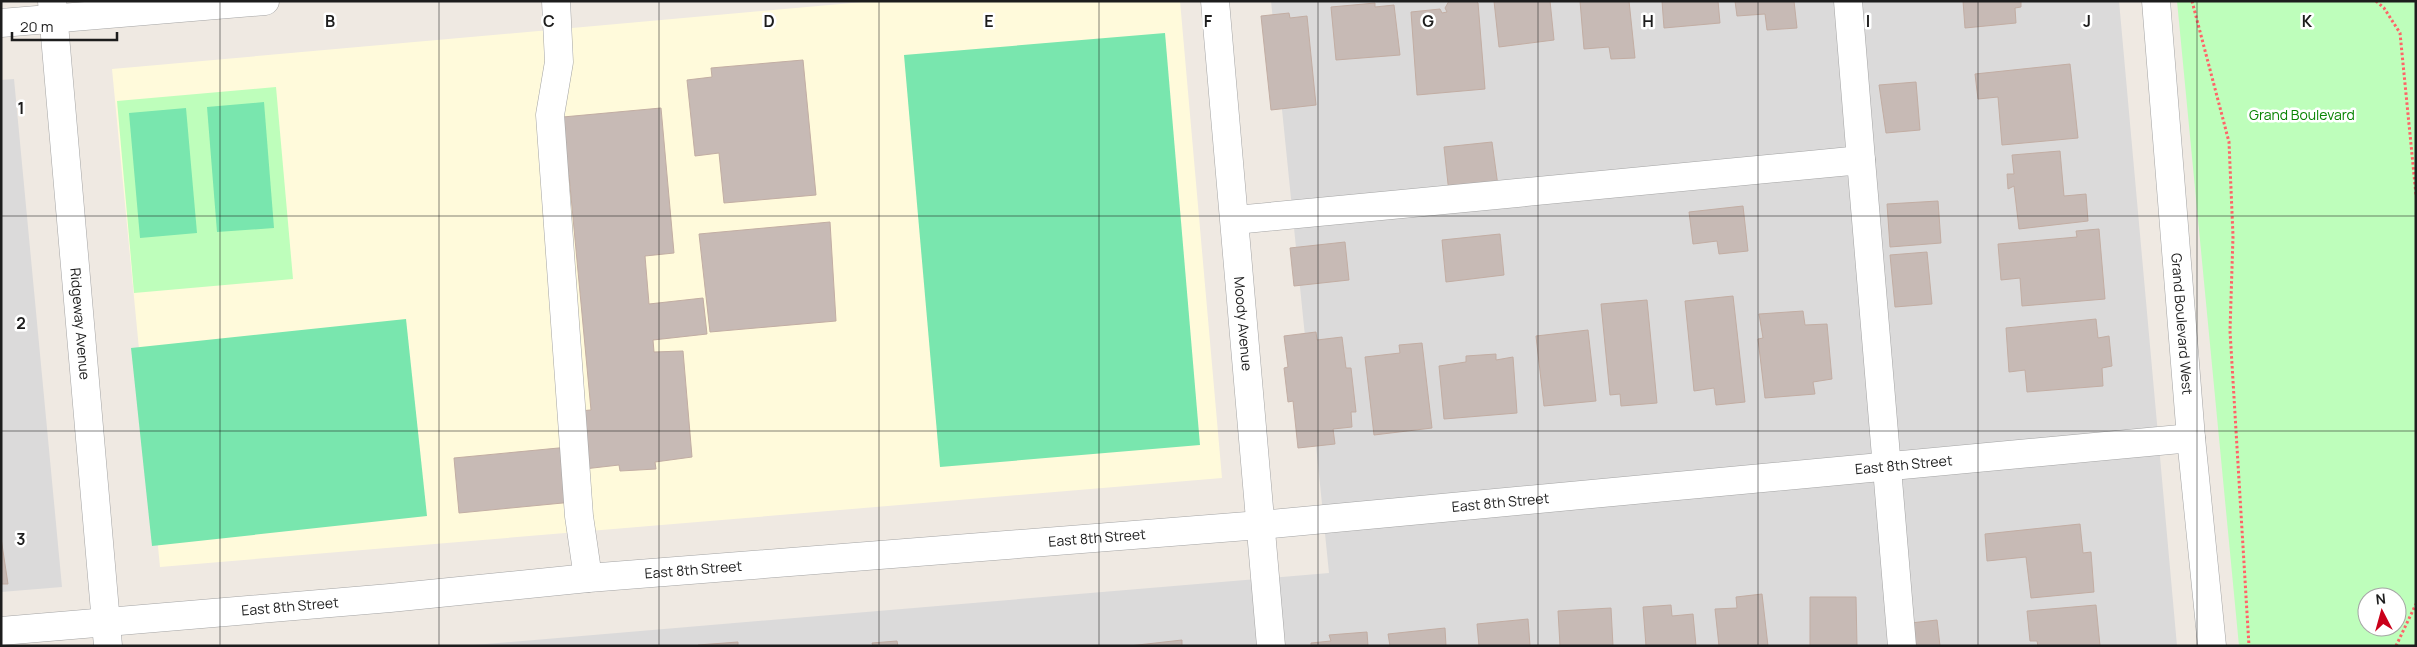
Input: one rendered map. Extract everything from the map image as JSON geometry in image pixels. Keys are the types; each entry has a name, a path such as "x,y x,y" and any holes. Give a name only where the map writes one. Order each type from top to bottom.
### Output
{"street":[{"path":"1,23 53,10 265,1"},
{"path":"556,1 559,62 550,115 579,516 588,578"},
{"name":"Moody Avenue","path":"1216,1 1236,220 1270,646"},
{"path":"1848,1 1885,468 1902,646"},
{"name":"Grand Boulevard West","path":"2156,1 2191,438 2212,646"},
{"name":"Ridgeway Avenue","path":"53,10 106,634"},
{"path":"1236,220 1861,160"},
{"name":"East 8th Street","path":"1,631 106,634 380,599 588,578 1260,525 2191,438"}],"path":[{"path":"2192,1 2230,142 2233,236 2230,331 2249,646"},
{"path":"2376,1 2384,8 2400,33 2416,194"},
{"path":"2396,646 2416,604"}],"shaded area":[{"path":"874,1 1180,1 1222,478 160,567 112,69"},
{"path":"1271,1 2119,1 2177,646 462,646 1329,573"},
{"path":"14,79 62,587 1,592 1,80"}],"green space":[{"name":"Grand Boulevard","path":"2177,1 2416,1 2416,646 2239,646"},
{"path":"1165,33 1200,445 940,467 904,55"},
{"path":"276,87 293,279 134,293 117,101"},
{"path":"264,102 274,228 217,232 207,107"},
{"path":"186,108 197,233 140,238 129,113"},
{"path":"406,319 427,516 152,546 131,348"}],"building":[{"path":"1449,1 1476,1 1478,3 1485,89 1417,95 1411,12 1440,9 1442,13 1447,12 1445,8"},
{"path":"1494,1 1550,1 1554,40 1499,47"},
{"path":"1580,1 1629,1 1635,58 1611,59 1609,47 1584,49"},
{"path":"1662,1 1718,1 1720,23 1664,28"},
{"path":"1735,1 1794,1 1797,28 1767,30 1765,14 1737,16"},
{"path":"1963,1 2021,1 2021,7 2015,8 2016,23 1965,28"},
{"path":"1375,3 1375,7 1394,5 1400,55 1336,60 1331,7"},
{"path":"1289,13 1290,18 1307,16 1316,105 1271,110 1261,16"},
{"path":"803,60 816,195 724,203 719,153 695,156 687,80 712,77 711,68"},
{"path":"2070,64 2078,138 2002,145 1998,97 1978,99 1975,74"},
{"path":"1916,82 1920,130 1886,133 1879,85"},
{"path":"661,108 674,253 645,256 649,304 703,298 707,334 653,340 654,352 683,351 692,457 655,462 656,469 620,471 619,465 584,469 578,411 591,410 569,175 559,175 552,118"},
{"path":"1492,142 1498,186 1449,193 1444,147"},
{"path":"2060,151 2064,196 2086,194 2088,221 2019,229 2014,186 2008,189 2007,174 2014,174 2012,155"},
{"path":"1938,201 1941,243 1890,247 1887,204"},
{"path":"1743,206 1748,251 1719,254 1717,241 1693,244 1689,212"},
{"path":"830,222 836,321 710,332 699,234"},
{"path":"2099,229 2105,299 2022,306 2020,278 2001,280 1998,244 2077,237 2076,231"},
{"path":"1500,234 1504,275 1446,282 1442,240"},
{"path":"1345,242 1349,280 1294,286 1290,248"},
{"path":"1927,252 1932,304 1895,307 1890,255"},
{"path":"1733,296 1745,402 1716,405 1714,388 1694,391 1685,301"},
{"path":"1647,300 1657,403 1621,406 1620,394 1610,395 1601,304"},
{"path":"1803,311 1805,325 1827,324 1832,379 1813,382 1815,394 1765,398 1758,339 1763,338 1759,314"},
{"path":"2096,319 2098,338 2109,336 2112,366 2102,368 2103,386 2027,392 2025,370 2009,372 2006,328"},
{"path":"1588,330 1596,401 1544,406 1536,336"},
{"path":"1316,332 1317,340 1342,337 1346,368 1351,368 1356,412 1351,412 1352,427 1333,429 1335,444 1298,448 1293,401 1288,402 1284,368 1288,367 1284,336"},
{"path":"1422,343 1432,428 1374,435 1365,357 1400,353 1399,345"},
{"path":"1496,354 1496,360 1513,357 1517,413 1444,419 1439,366 1466,362 1466,356"},
{"path":"569,447 573,502 459,513 454,458"},
{"path":"2080,524 2083,553 2091,552 2094,592 2031,598 2026,557 1987,561 1985,534"},
{"path":"1,538 8,584 1,584"},
{"path":"1762,594 1768,646 1719,646 1715,609 1737,608 1736,597"},
{"path":"1810,597 1856,597 1857,646 1810,646"},
{"path":"1671,605 1672,616 1693,614 1696,646 1646,646 1643,607"},
{"path":"2096,605 2100,646 2038,646 2037,641 2030,641 2027,611"},
{"path":"1611,608 1613,646 1560,646 1558,611"},
{"path":"1528,619 1530,646 1479,646 1477,624"},
{"path":"1937,620 1940,646 1904,646 1902,624"},
{"path":"1445,628 1446,646 1390,646 1388,634"},
{"path":"1367,632 1368,646 1311,646 1311,643 1331,641 1329,635"},
{"path":"1182,640 1182,646 1129,646"},
{"path":"897,641 898,646 873,646 872,643"},
{"path":"738,642 738,646 698,646 698,645"}]}
